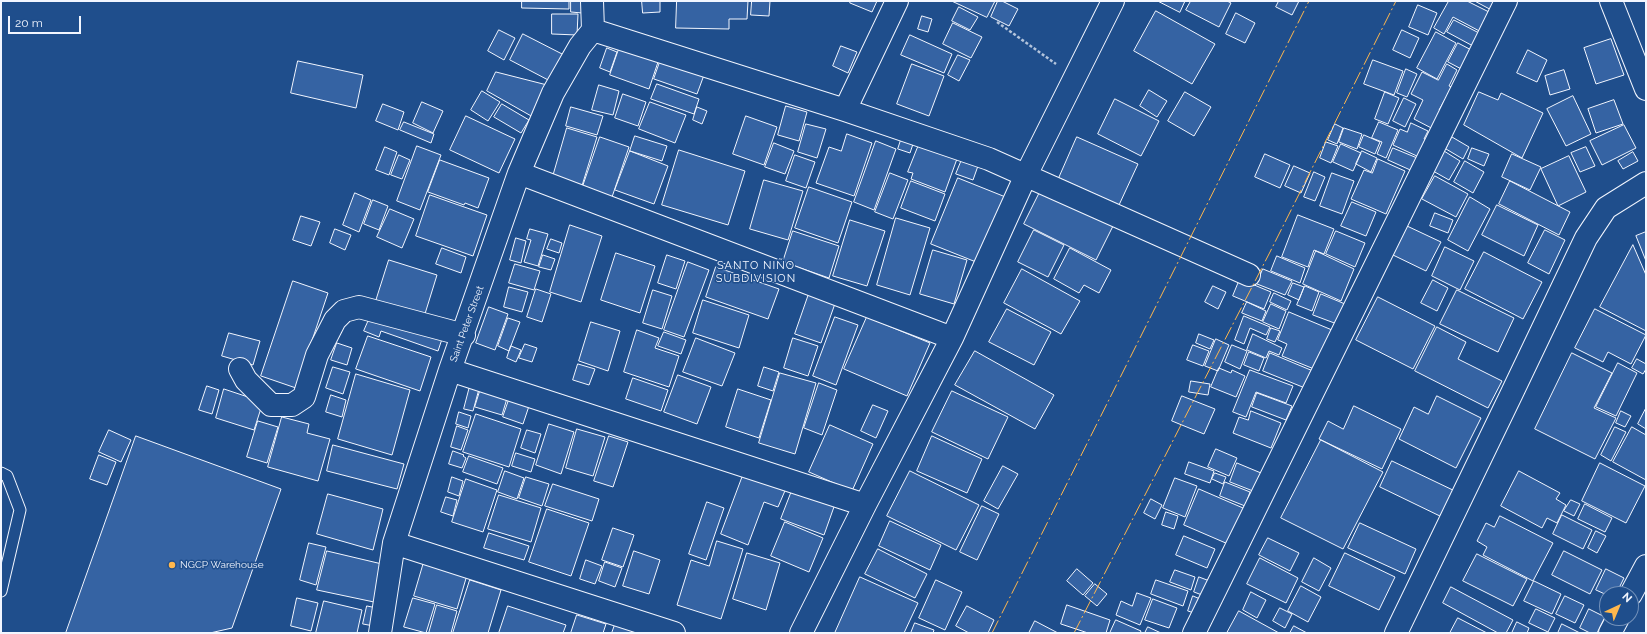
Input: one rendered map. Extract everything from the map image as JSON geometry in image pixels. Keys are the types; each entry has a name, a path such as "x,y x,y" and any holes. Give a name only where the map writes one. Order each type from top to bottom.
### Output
{"street":[{"path":"592,1 593,30 845,110 989,160 1249,275"},
{"path":"845,110 897,1"},
{"path":"801,633 865,505 952,338 1026,176 1076,79 1113,1"},
{"path":"1194,633 1506,1"},
{"path":"1611,1 1646,89"},
{"name":"Saint Peter Street","path":"380,633 394,543 450,370 464,335 520,173 553,93 580,46 593,30"},
{"path":"520,173 952,338"},
{"path":"1396,633 1586,238 1606,208 1646,183"},
{"path":"240,369 246,380 271,405 292,405 304,397 317,355 335,320 344,311 359,307 464,335"},
{"path":"450,370 865,505"},
{"path":"394,543 674,633"},
{"path":"1635,586 1646,566"}],"lane":[{"path":"1,473 7,476 20,510 1,591"}],"path":[{"path":"997,22 1076,79"}],"building":[{"path":"522,1 569,1 569,9 522,8"},
{"path":"571,1 583,1 582,13 571,12"},
{"path":"642,1 660,1 660,12 643,13"},
{"path":"677,1 748,1 747,19 729,19 729,29 676,28"},
{"path":"752,1 770,1 769,16 751,15"},
{"path":"851,1 877,1 872,12 850,3"},
{"path":"952,1 995,1 987,17"},
{"path":"998,1 1002,1 1018,9 1009,26 991,17"},
{"path":"1158,1 1185,1 1180,12"},
{"path":"1191,1 1227,1 1231,3 1219,27 1186,10"},
{"path":"1279,1 1299,1 1292,15 1276,7"},
{"path":"1449,1 1467,1 1495,15 1485,34 1453,17 1444,34 1434,28"},
{"path":"1475,1 1501,1 1496,12"},
{"path":"1418,5 1437,13 1428,35 1409,27"},
{"path":"959,7 978,17 970,30 952,21"},
{"path":"1156,11 1215,44 1192,84 1134,51"},
{"path":"1236,13 1255,23 1245,43 1226,34"},
{"path":"552,14 578,14 577,35 552,34"},
{"path":"922,16 932,19 928,32 918,29"},
{"path":"1454,20 1479,33 1473,46 1447,32"},
{"path":"953,23 982,37 971,58 943,44"},
{"path":"499,30 515,38 504,60 488,51"},
{"path":"1402,30 1419,38 1410,58 1393,50"},
{"path":"1436,32 1456,43 1437,79 1417,68"},
{"path":"523,34 566,56 552,82 510,60"},
{"path":"910,35 952,54 944,73 901,55"},
{"path":"1611,39 1624,75 1596,84 1584,48"},
{"path":"1458,43 1479,54 1469,73 1448,62"},
{"path":"620,46 659,59 649,89 610,75"},
{"path":"841,46 857,52 848,73 833,66"},
{"path":"607,48 617,52 610,72 600,68"},
{"path":"1528,50 1547,60 1537,82 1517,73"},
{"path":"958,55 970,60 959,81 948,75"},
{"path":"661,59 704,75 697,94 654,79"},
{"path":"1373,60 1403,71 1394,95 1364,84"},
{"path":"298,61 363,75 356,108 291,93"},
{"path":"912,64 944,76 929,116 897,104"},
{"path":"1447,64 1457,70 1449,86 1452,87 1439,110 1448,114 1439,132 1414,119 1423,100 1411,94 1422,72 1438,80"},
{"path":"1406,69 1417,74 1407,97 1397,93"},
{"path":"1564,70 1570,89 1550,95 1545,76"},
{"path":"496,72 551,86 533,117 487,91"},
{"path":"657,84 699,99 694,114 651,99"},
{"path":"599,85 619,91 613,115 592,110"},
{"path":"1149,90 1167,101 1157,117 1140,106"},
{"path":"482,91 500,102 488,121 471,110"},
{"path":"1185,92 1211,107 1194,136 1168,121"},
{"path":"1385,92 1399,98 1388,124 1375,119"},
{"path":"1479,92 1498,100 1501,93 1543,113 1522,158 1464,125"},
{"path":"623,94 646,102 638,126 615,118"},
{"path":"1573,96 1591,134 1566,146 1547,109"},
{"path":"1404,98 1416,104 1405,127 1393,121"},
{"path":"1115,99 1159,121 1141,156 1098,134"},
{"path":"1614,100 1623,124 1596,133 1588,109"},
{"path":"422,102 443,111 433,133 413,123"},
{"path":"650,102 686,115 675,143 639,129"},
{"path":"383,104 404,112 398,130 376,121"},
{"path":"502,104 529,120 521,133 494,117"},
{"path":"786,106 807,112 799,141 778,135"},
{"path":"571,107 603,116 597,135 566,126"},
{"path":"697,107 707,111 702,124 693,120"},
{"path":"466,116 515,139 499,173 450,150"},
{"path":"746,116 777,127 764,165 733,154"},
{"path":"404,122 434,134 431,143 400,130"},
{"path":"1379,122 1398,130 1386,158 1377,154 1382,142 1372,138"},
{"path":"1411,123 1428,131 1419,157 1393,145 1400,129 1407,132"},
{"path":"806,124 826,129 817,158 798,152"},
{"path":"1335,124 1343,128 1337,144 1328,140"},
{"path":"1624,125 1636,148 1602,165 1590,141"},
{"path":"567,128 597,137 581,189 552,180"},
{"path":"1344,128 1362,134 1357,149 1339,142"},
{"path":"847,134 872,143 854,196 816,183 829,147 841,151"},
{"path":"1364,135 1380,142 1375,154 1359,147"},
{"path":"635,136 667,146 662,161 630,151"},
{"path":"600,137 629,147 611,200 582,189"},
{"path":"902,137 914,141 910,153 898,149"},
{"path":"1077,137 1138,164 1119,205 1059,178"},
{"path":"1452,137 1469,147 1463,159 1446,149"},
{"path":"876,141 896,149 874,210 854,202"},
{"path":"920,142 958,156 945,192 911,179 913,173 908,172"},
{"path":"1326,142 1338,146 1331,163 1320,158"},
{"path":"774,143 794,151 785,174 765,167"},
{"path":"1341,144 1361,153 1353,171 1333,162"},
{"path":"417,146 441,155 420,210 397,201"},
{"path":"385,147 397,152 389,175 376,170"},
{"path":"1586,147 1595,166 1580,172 1571,153"},
{"path":"1393,148 1422,160 1417,173 1388,160"},
{"path":"1472,148 1489,154 1484,166 1468,159"},
{"path":"679,150 745,171 728,225 662,205"},
{"path":"630,151 668,166 654,204 615,190"},
{"path":"1362,151 1377,158 1371,172 1356,164"},
{"path":"1444,151 1460,161 1449,180 1433,171"},
{"path":"1633,152 1638,161 1623,169 1618,161"},
{"path":"1265,154 1290,165 1280,188 1255,177"},
{"path":"1512,154 1541,167 1530,190 1502,177"},
{"path":"399,155 410,160 402,179 391,175"},
{"path":"795,155 815,162 806,188 786,181"},
{"path":"1569,156 1586,192 1558,206 1541,169"},
{"path":"963,157 979,163 973,180 956,174"},
{"path":"1378,159 1405,171 1386,214 1351,199 1364,170 1372,173"},
{"path":"440,160 489,178 478,208 465,203 464,205 428,192"},
{"path":"1465,161 1484,172 1473,193 1454,182"},
{"path":"1294,166 1310,173 1301,193 1285,186"},
{"path":"1314,172 1325,177 1315,201 1304,197"},
{"path":"890,173 908,180 893,219 875,212"},
{"path":"1332,173 1354,181 1342,214 1320,206"},
{"path":"1435,176 1468,194 1456,217 1422,199"},
{"path":"958,178 1008,198 981,264 931,244"},
{"path":"764,180 803,191 788,240 750,229"},
{"path":"911,181 945,194 935,221 901,208"},
{"path":"1510,181 1570,212 1559,235 1499,204"},
{"path":"1043,186 1115,222 1096,260 1024,224"},
{"path":"809,187 852,202 838,243 795,228"},
{"path":"355,193 371,200 359,232 343,225"},
{"path":"430,195 487,215 473,256 416,236"},
{"path":"1470,197 1490,209 1468,251 1448,240"},
{"path":"373,200 388,206 379,230 364,224"},
{"path":"1352,202 1376,212 1366,236 1341,226"},
{"path":"1497,205 1538,225 1524,256 1482,235"},
{"path":"390,209 414,219 402,248 377,237"},
{"path":"1435,213 1453,220 1448,233 1430,226"},
{"path":"1298,215 1334,229 1324,254 1314,250 1308,267 1282,257"},
{"path":"301,216 320,222 311,246 293,240"},
{"path":"896,218 930,228 910,295 877,285"},
{"path":"850,220 885,231 867,286 833,276"},
{"path":"570,225 602,236 581,302 550,292"},
{"path":"1407,226 1441,242 1426,271 1393,255"},
{"path":"335,229 351,235 345,250 330,243"},
{"path":"530,229 548,234 538,266 524,262 531,240 527,239"},
{"path":"1034,230 1064,245 1048,277 1018,262"},
{"path":"1545,230 1565,240 1549,274 1528,263"},
{"path":"793,231 839,246 829,278 783,262"},
{"path":"1336,231 1365,243 1355,267 1326,254"},
{"path":"1646,232 1646,261 1636,236"},
{"path":"516,238 526,241 521,263 510,260"},
{"path":"551,239 562,243 559,253 547,249"},
{"path":"1633,245 1646,275 1646,331 1600,307"},
{"path":"1445,247 1474,261 1460,290 1432,276"},
{"path":"442,248 466,257 461,273 436,264"},
{"path":"1070,248 1111,270 1099,293 1084,285 1079,293 1054,279"},
{"path":"933,250 967,260 954,304 920,294"},
{"path":"1316,251 1354,269 1341,301 1303,284"},
{"path":"1484,252 1542,282 1523,319 1465,289"},
{"path":"616,253 655,266 640,313 601,300"},
{"path":"543,255 555,259 551,270 539,267"},
{"path":"667,255 685,261 676,289 658,283"},
{"path":"1277,256 1305,268 1300,283 1271,271"},
{"path":"389,260 437,275 424,317 376,301"},
{"path":"688,262 709,270 684,337 664,330"},
{"path":"515,264 540,271 534,290 509,283"},
{"path":"716,267 779,289 768,319 706,297"},
{"path":"1022,269 1080,301 1061,334 1004,303"},
{"path":"1263,269 1292,281 1285,295 1257,284"},
{"path":"1240,279 1271,292 1264,309 1233,296"},
{"path":"1433,280 1448,288 1437,311 1421,303"},
{"path":"293,281 328,293 296,388 261,376"},
{"path":"1293,283 1304,287 1299,300 1288,295"},
{"path":"1213,286 1226,292 1218,309 1205,302"},
{"path":"1305,286 1319,292 1312,311 1297,305"},
{"path":"509,287 528,292 522,312 504,307"},
{"path":"811,288 837,298 821,343 795,334"},
{"path":"536,289 551,294 542,322 527,317"},
{"path":"653,290 672,296 662,329 643,323"},
{"path":"1457,290 1514,318 1498,352 1440,324"},
{"path":"1274,293 1291,301 1287,310 1270,302"},
{"path":"1321,294 1345,304 1337,324 1313,315"},
{"path":"1378,297 1435,326 1413,369 1356,340"},
{"path":"703,300 749,315 739,348 693,333"},
{"path":"1247,302 1266,311 1262,321 1242,313"},
{"path":"1271,304 1286,311 1279,329 1263,322"},
{"path":"489,307 508,314 495,350 476,343"},
{"path":"1007,309 1051,332 1034,365 989,342"},
{"path":"1595,309 1646,335 1631,364 1608,352 1603,362 1575,348"},
{"path":"1289,312 1332,330 1319,371 1282,356 1287,344 1278,340"},
{"path":"371,315 442,339 438,351 381,331 379,337 364,331"},
{"path":"1244,316 1270,327 1266,335 1250,328 1244,344 1235,340"},
{"path":"835,317 858,325 836,385 813,376"},
{"path":"867,317 930,343 907,396 844,369"},
{"path":"508,318 520,322 509,351 498,346"},
{"path":"591,322 620,331 608,371 579,361"},
{"path":"1437,327 1466,342 1458,359 1502,381 1488,408 1415,371"},
{"path":"1271,328 1280,331 1275,342 1267,339"},
{"path":"637,330 659,338 655,348 679,356 669,387 624,372"},
{"path":"664,332 686,340 681,354 658,346"},
{"path":"229,333 260,341 253,365 222,356"},
{"path":"1199,334 1214,340 1210,349 1196,343"},
{"path":"1253,334 1282,348 1279,355 1269,351 1266,358 1247,350"},
{"path":"368,336 431,357 420,391 356,369"},
{"path":"696,338 735,353 722,386 683,372"},
{"path":"793,338 818,346 808,376 784,368"},
{"path":"1216,339 1229,345 1218,371 1205,366"},
{"path":"337,343 352,348 347,365 331,360"},
{"path":"525,344 537,348 532,362 519,358"},
{"path":"1193,345 1209,351 1203,366 1187,360"},
{"path":"1232,345 1247,351 1240,369 1225,362"},
{"path":"511,346 521,350 516,362 507,358"},
{"path":"975,351 1054,395 1035,429 955,385"},
{"path":"1249,352 1264,358 1259,371 1244,365"},
{"path":"1270,353 1313,371 1305,388 1263,371"},
{"path":"1572,353 1612,373 1594,408 1616,418 1595,459 1535,429"},
{"path":"1637,359 1646,364 1646,369 1643,374 1632,368"},
{"path":"1618,363 1637,373 1616,416 1596,407"},
{"path":"578,364 595,369 589,385 573,380"},
{"path":"333,367 350,372 343,394 326,388"},
{"path":"764,367 779,372 773,391 758,386"},
{"path":"1219,368 1231,373 1232,370 1245,376 1236,397 1211,387"},
{"path":"1250,370 1293,386 1286,403 1256,392 1246,417 1233,412"},
{"path":"780,373 816,383 795,454 759,443"},
{"path":"356,374 410,390 392,455 338,439"},
{"path":"678,375 711,387 697,424 664,412"},
{"path":"633,378 668,390 661,411 626,399"},
{"path":"1191,381 1210,384 1208,395 1189,392"},
{"path":"819,383 837,390 822,435 804,428"},
{"path":"207,386 219,390 212,414 199,410"},
{"path":"470,386 479,389 473,411 464,409"},
{"path":"481,388 508,395 502,415 475,407"},
{"path":"224,389 263,402 254,430 216,418"},
{"path":"738,389 771,400 759,438 726,427"},
{"path":"952,391 1008,417 988,459 932,432"},
{"path":"1257,393 1292,406 1286,420 1252,407"},
{"path":"511,394 531,400 523,424 503,417"},
{"path":"331,395 346,400 342,417 326,412"},
{"path":"1182,396 1215,409 1204,434 1172,421"},
{"path":"1437,396 1481,418 1456,468 1399,439 1414,407 1428,414"},
{"path":"873,405 888,411 876,438 861,431"},
{"path":"1354,406 1401,429 1382,469 1319,439 1328,421 1343,429"},
{"path":"1646,408 1646,429 1638,424"},
{"path":"1251,411 1281,423 1271,448 1233,433 1239,417 1248,420"},
{"path":"1621,411 1631,416 1625,427 1616,423"},
{"path":"459,412 471,416 468,428 456,424"},
{"path":"476,414 521,429 509,467 463,452"},
{"path":"282,417 309,424 307,433 330,439 318,481 268,467"},
{"path":"258,421 278,427 267,463 247,457"},
{"path":"549,424 574,432 561,474 536,465"},
{"path":"830,425 873,444 852,491 809,472"},
{"path":"457,426 468,430 461,450 451,447"},
{"path":"1615,427 1626,432 1611,461 1601,455"},
{"path":"1632,427 1646,435 1646,480 1613,462"},
{"path":"577,429 605,437 593,476 566,468"},
{"path":"109,430 131,440 121,462 99,452"},
{"path":"527,430 541,434 535,453 521,448"},
{"name":"NGCP Warehouse","path":"136,436 281,489 232,628 210,633 66,633"},
{"path":"609,436 628,442 613,487 594,481"},
{"path":"932,436 982,459 967,493 917,471"},
{"path":"1321,440 1383,472 1343,549 1281,518"},
{"path":"333,445 404,464 397,489 327,471"},
{"path":"1216,449 1237,458 1229,476 1208,467"},
{"path":"453,451 464,455 463,456 466,458 462,468 449,464"},
{"path":"516,453 535,459 531,472 512,466"},
{"path":"99,455 116,462 107,485 90,479"},
{"path":"469,456 503,468 497,484 463,472"},
{"path":"1392,461 1457,492 1444,518 1380,487"},
{"path":"1189,462 1214,471 1210,483 1185,474"},
{"path":"1237,463 1261,473 1253,491 1230,482"},
{"path":"1600,463 1645,486 1626,523 1582,501"},
{"path":"1003,466 1018,474 998,509 984,501"},
{"path":"745,470 787,486 778,507 764,502 748,545 721,534"},
{"path":"505,471 524,478 517,499 498,492"},
{"path":"910,471 979,505 956,550 887,516"},
{"path":"1519,471 1560,493 1556,499 1566,505 1557,523 1547,518 1542,528 1501,506"},
{"path":"1215,473 1226,477 1223,484 1212,479"},
{"path":"452,477 463,481 459,496 448,492"},
{"path":"526,477 549,484 542,506 519,498"},
{"path":"1175,478 1197,486 1185,517 1163,508"},
{"path":"466,479 497,490 483,532 452,522"},
{"path":"1225,482 1250,492 1245,506 1220,496"},
{"path":"553,484 599,499 592,521 545,506"},
{"path":"793,488 835,504 824,535 781,519"},
{"path":"1199,489 1250,511 1235,547 1184,525"},
{"path":"328,494 383,509 373,550 317,534"},
{"path":"499,495 541,508 531,542 488,529"},
{"path":"446,497 457,500 453,516 441,512"},
{"path":"1151,499 1162,505 1155,519 1144,513"},
{"path":"1571,500 1580,504 1574,516 1564,511"},
{"path":"707,502 724,508 706,560 689,554"},
{"path":"1585,504 1612,518 1605,532 1578,519"},
{"path":"982,506 999,514 977,560 960,552"},
{"path":"547,509 589,523 571,576 529,562"},
{"path":"1166,512 1178,516 1174,529 1162,525"},
{"path":"1562,515 1592,530 1583,549 1553,534"},
{"path":"1500,516 1553,543 1533,581 1483,555 1487,547 1477,541 1486,523 1494,527"},
{"path":"890,521 941,545 930,570 879,546"},
{"path":"785,522 823,538 809,572 771,556"},
{"path":"1360,523 1416,549 1405,574 1348,548"},
{"path":"613,528 634,535 623,567 602,560"},
{"path":"1596,531 1606,536 1597,553 1588,548"},
{"path":"489,533 529,546 524,560 484,548"},
{"path":"1184,536 1215,549 1207,568 1176,555"},
{"path":"1268,538 1299,553 1290,571 1259,555"},
{"path":"717,541 743,549 721,619 677,605 691,560 709,566"},
{"path":"309,543 326,547 316,585 300,580"},
{"path":"878,549 927,574 915,598 865,574"},
{"path":"327,551 382,564 374,602 317,590"},
{"path":"634,551 660,560 649,594 623,586"},
{"path":"1564,551 1602,570 1590,594 1552,575"},
{"path":"747,553 780,563 766,610 733,599"},
{"path":"1345,553 1395,577 1379,610 1329,586"},
{"path":"1477,554 1527,579 1513,606 1463,581"},
{"path":"1260,558 1298,578 1286,603 1247,584"},
{"path":"1314,558 1331,568 1319,591 1302,582"},
{"path":"586,560 602,566 595,584 580,579"},
{"path":"424,562 467,575 457,609 414,596"},
{"path":"605,562 622,568 615,587 599,581"},
{"path":"1077,569 1093,583 1083,595 1067,581"},
{"path":"1606,569 1624,578 1620,586 1599,586 1599,591 1596,590"},
{"path":"1175,570 1195,577 1191,590 1170,582"},
{"path":"860,577 918,603 904,633 835,633"},
{"path":"1199,577 1215,583 1210,598 1194,592"},
{"path":"470,580 501,590 488,633 453,633"},
{"path":"936,580 962,592 945,630 919,618"},
{"path":"1156,580 1188,591 1183,606 1151,594"},
{"path":"1534,581 1561,594 1552,614 1524,601"},
{"path":"1095,584 1107,594 1097,606 1085,596"},
{"path":"1301,586 1321,597 1308,622 1288,611"},
{"path":"1451,587 1513,620 1506,633 1498,633 1443,603"},
{"path":"1251,592 1266,600 1257,618 1243,610"},
{"path":"1137,593 1151,598 1140,625 1116,615 1121,601 1132,606"},
{"path":"1193,596 1205,601 1200,615 1188,611"},
{"path":"1565,596 1584,605 1575,623 1556,614"},
{"path":"297,598 318,603 311,631 291,626"},
{"path":"413,598 435,604 426,633 404,627"},
{"path":"1153,599 1177,608 1169,628 1145,620"},
{"path":"324,601 362,610 357,633 316,633"},
{"path":"437,605 457,611 451,633 429,633"},
{"path":"1067,605 1110,620 1106,633 1088,633 1061,624"},
{"path":"367,606 382,609 379,627 363,624"},
{"path":"508,606 566,625 563,633 499,633"},
{"path":"967,606 994,620 988,633 969,633 956,626"},
{"path":"1280,608 1292,614 1285,628 1273,621"},
{"path":"1536,609 1555,618 1548,632 1529,623"},
{"path":"1589,609 1599,614 1599,626 1600,626 1597,633 1590,633 1580,628"},
{"path":"1239,611 1279,633 1227,633"},
{"path":"577,615 606,624 603,633 571,633"},
{"path":"1458,618 1487,633 1450,633"},
{"path":"1116,620 1141,631 1140,633 1110,633"},
{"path":"1035,621 1058,633 1029,633"},
{"path":"616,622 643,633 612,633"},
{"path":"1517,622 1529,628 1527,633 1512,633"},
{"path":"915,623 934,630 933,633 911,633"},
{"path":"1562,624 1580,633 1558,633"},
{"path":"1294,626 1307,633 1290,633"},
{"path":"1148,627 1161,633 1145,633"}],"power":[{"path":"992,633 1309,1"},
{"path":"1074,633 1270,252 1396,1"}],"place":[{"name":"NGCP Warehouse","path":"172,565"}],"district":[{"name":"SANTO NIÑO SUBDIVISION","path":"756,272"}]}
